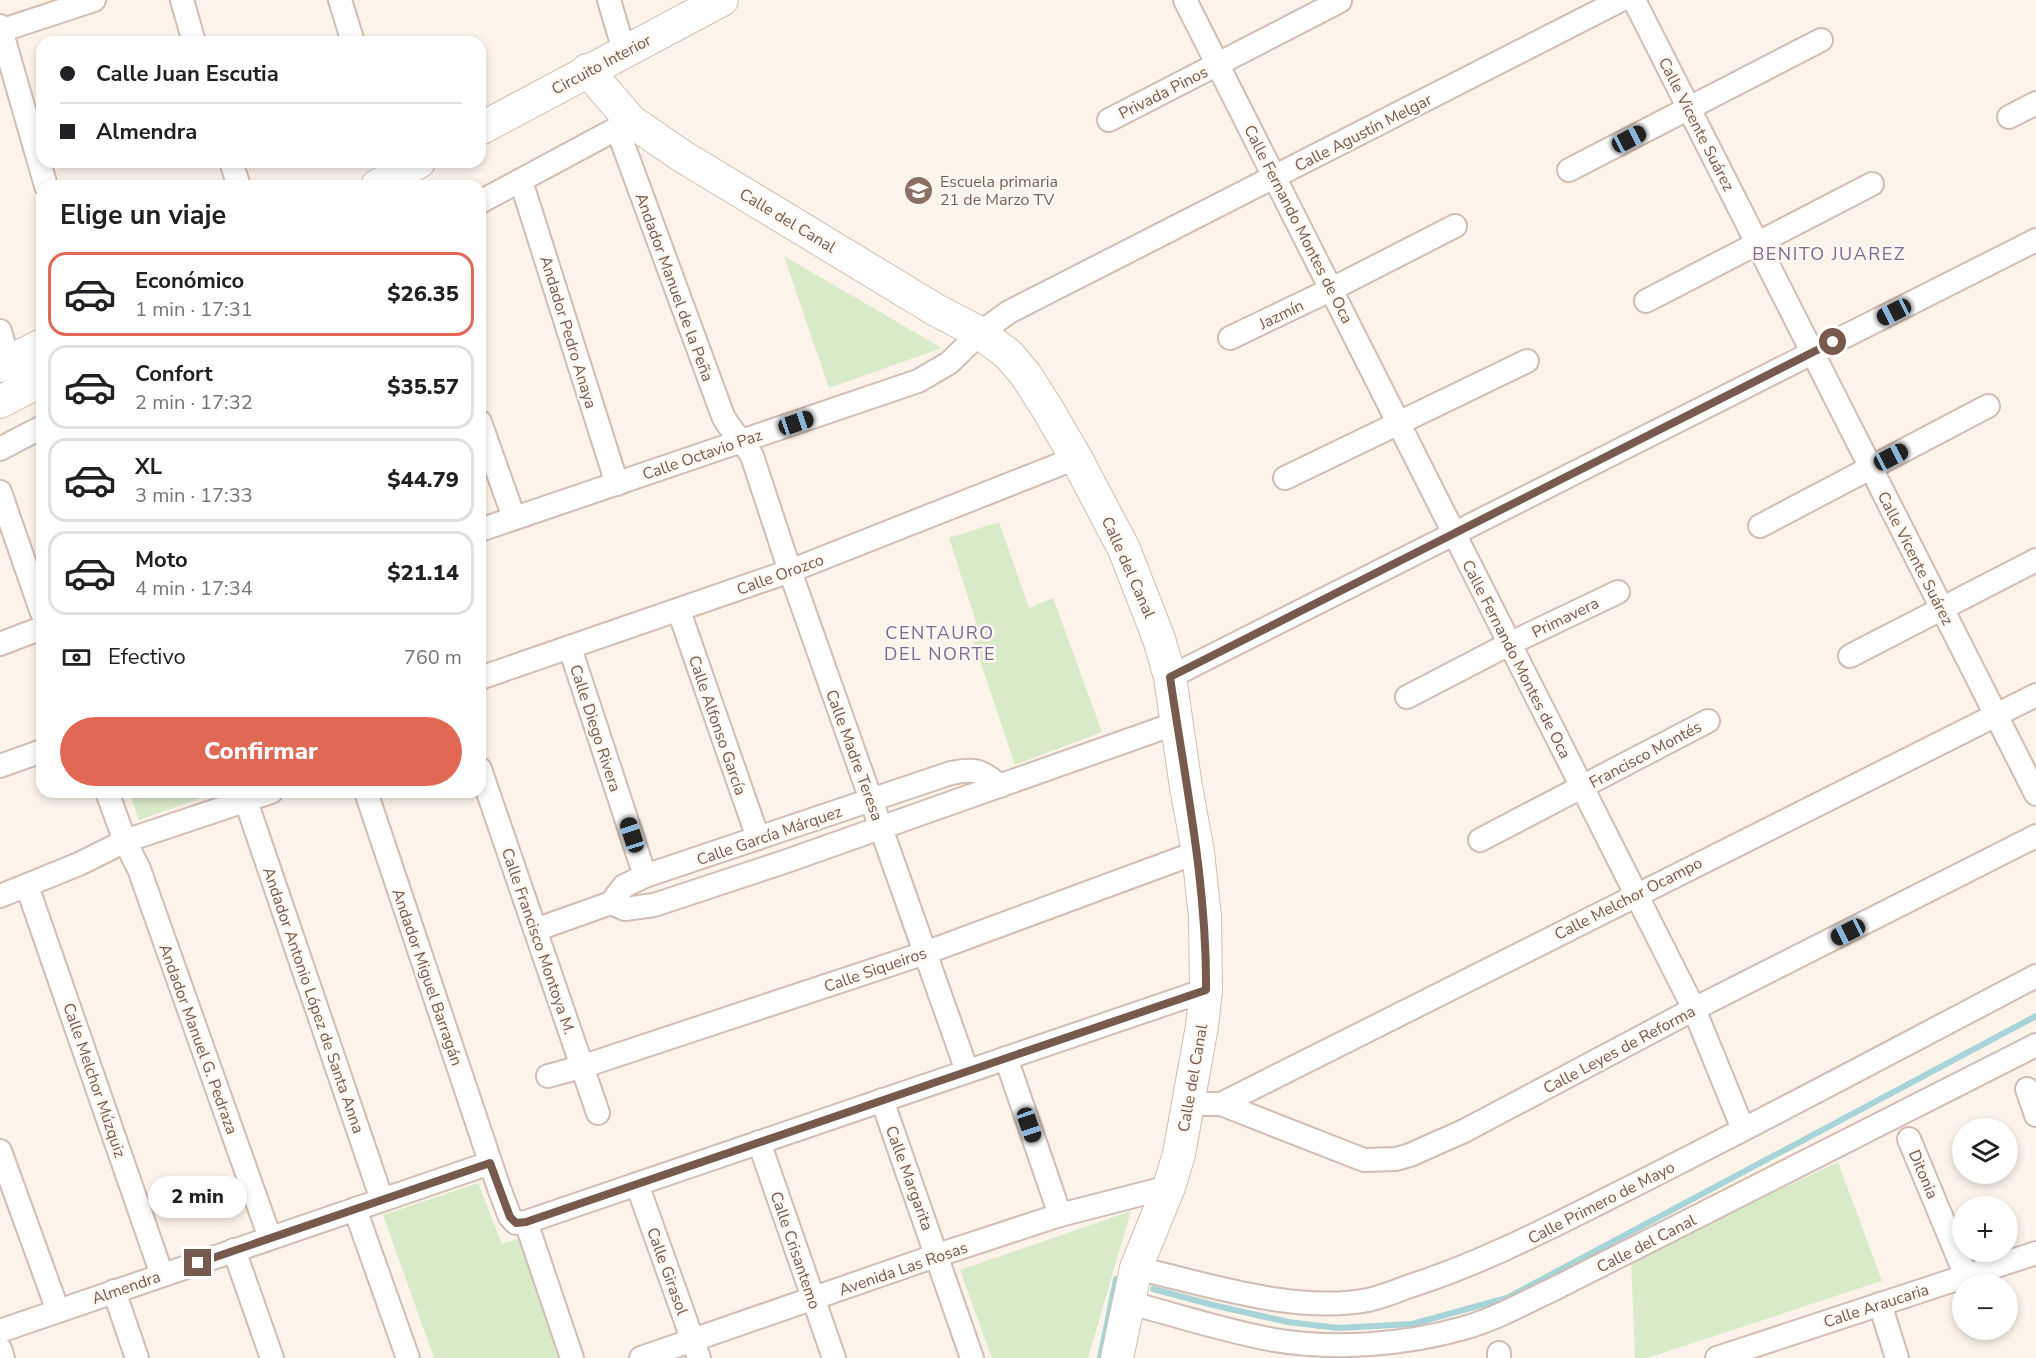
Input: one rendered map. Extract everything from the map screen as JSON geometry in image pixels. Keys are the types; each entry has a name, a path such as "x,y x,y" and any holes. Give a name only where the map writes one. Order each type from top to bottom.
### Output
{"street":[{"path":"36,152 0,29 94,0"},
{"path":"182,0 192,36"},
{"path":"340,0 351,36"},
{"path":"609,0 624,51"},
{"name":"Circuito Interior","path":"486,126 722,0"},
{"name":"Calle Fernando Montes de Oca","path":"1185,0 1694,1009 1743,1129"},
{"name":"Calle Agustín Melgar","path":"980,333 1009,312 1621,0"},
{"name":"Calle Vicente Suárez","path":"1634,0 2036,794"},
{"name":"Privada Pinos","path":"1109,120 1340,1"},
{"path":"1569,170 1821,40"},
{"name":"Calle del Canal","path":"587,70 624,124 692,162 936,310 980,333 1009,355 1026,374 1076,458 1124,549 1159,639 1170,677 1198,852 1205,917 1206,990 1202,1026 1179,1154 1169,1187 1136,1268 1117,1358"},
{"path":"2009,117 2036,103"},
{"path":"486,199 624,124"},
{"name":"Andador Manuel de la Peña","path":"624,124 723,416 740,442"},
{"name":"Andador Pedro Anaya","path":"521,181 617,484"},
{"path":"1646,301 1872,184"},
{"name":"Jazmín","path":"1230,338 1455,226"},
{"path":"1170,677 2036,240"},
{"path":"0,331 4,364 36,348"},
{"name":"Calle Octavio Paz","path":"486,528 918,381 949,363 980,333"},
{"path":"1285,478 1527,361"},
{"path":"0,402 36,383"},
{"path":"1761,526 1988,406"},
{"path":"0,449 36,430"},
{"path":"486,439 514,519"},
{"name":"Calle Madre Teresa","path":"740,442 746,446 752,456 790,572 967,1071"},
{"name":"Calle Orozco","path":"486,676 790,572 1076,458"},
{"path":"0,492 36,596"},
{"path":"1850,656 2036,560"},
{"name":"Primavera","path":"1407,697 1511,643 1618,592"},
{"name":"Calle Alfonso García","path":"679,611 758,838"},
{"path":"0,644 36,630"},
{"name":"Calle Diego Rivera","path":"570,648 645,876"},
{"name":"Calle Melchor Ocampo","path":"1221,1104 2036,695"},
{"name":"Francisco Montés","path":"1480,840 1708,721"},
{"name":"Calle García Márquez","path":"611,903 625,909 654,905 1177,723"},
{"path":"0,766 36,753"},
{"name":"Calle García Márquez","path":"535,930 611,903 624,886 645,876 951,773 969,769 983,772 1000,786"},
{"name":"Calle Francisco Montoya M.","path":"486,787 597,1113"},
{"name":"Andador Manuel G. Pedraza","path":"109,798 125,841 139,869 270,1238"},
{"path":"0,896 80,864 125,841 255,798"},
{"name":"Andador Miguel Barragán","path":"368,798 510,1217 516,1223 526,1222"},
{"name":"Andador Antonio López de Santa Anna","path":"246,801 382,1200"},
{"name":"Calle Leyes de Reforma","path":"1188,1104 1221,1104 1364,1160 1396,1159 1464,1131 1694,1009 2036,836"},
{"name":"Calle Siqueiros","path":"548,1076 925,953 1198,852"},
{"name":"Calle Melchor Múzquiz","path":"27,886 162,1275"},
{"name":"Calle Primero de Mayo","path":"1136,1268 1258,1296 1305,1302 1336,1303 1369,1300 1448,1274 1494,1255 1668,1169 2036,976"},
{"path":"572,1358 526,1222 1206,990"},
{"name":"Calle del Canal","path":"1127,1302 1242,1333 1301,1343 1337,1345 1401,1341 1466,1328 1503,1314 1557,1288 2036,1045"},
{"path":"1006,1058 1060,1215"},
{"path":"2027,1089 2036,1115"},
{"name":"Calle Margarita","path":"882,1100 938,1255 972,1358"},
{"name":"Ditonia","path":"1909,1139 1965,1274"},
{"name":"Calle Crisantemo","path":"759,1142 834,1358"},
{"path":"0,1150 58,1311"},
{"name":"Almendra","path":"0,1330 490,1163"},
{"name":"Calle Girasol","path":"637,1184 696,1349"},
{"name":"Avenida Las Rosas","path":"641,1358 696,1349 814,1300 938,1255 1060,1215 1169,1187"},
{"path":"355,1209 408,1358"},
{"path":"234,1250 272,1358"},
{"name":"Calle Araucaria","path":"1972,1274 2036,1252"},
{"name":"Calle Araucaria","path":"1717,1358 1952,1281"},
{"path":"114,1292 138,1358"},
{"path":"1880,1304 1897,1358"},
{"path":"0,1349 3,1358"}],"green space":[{"path":"784,256 942,348 829,388"},
{"path":"999,522 1029,608 1053,598 1102,732 1015,765 970,631 978,628 949,538"},
{"path":"131,798 201,798 139,820"},
{"path":"1838,1162 1882,1281 1647,1358 1635,1358 1631,1260"},
{"path":"478,1183 502,1244 520,1238 558,1358 434,1358 383,1215"},
{"path":"1131,1211 1088,1358 992,1358 960,1270"}],"waterway":[{"path":"1153,1289 1288,1322 1338,1328 1412,1324 1507,1298 2036,1016"},
{"path":"1100,1358 1116,1279"}],"place":[{"name":"Escuela primaria 21 de Marzo TV","path":"919,190"}],"district":[{"name":"BENITO JUAREZ","path":"1829,254"},
{"name":"CENTAURO DEL NORTE","path":"940,643"}],"route":[{"path":"198,1263 490,1163 510,1217 516,1223 526,1222 1206,990 1205,917 1198,852 1170,677 1833,342"}]}
